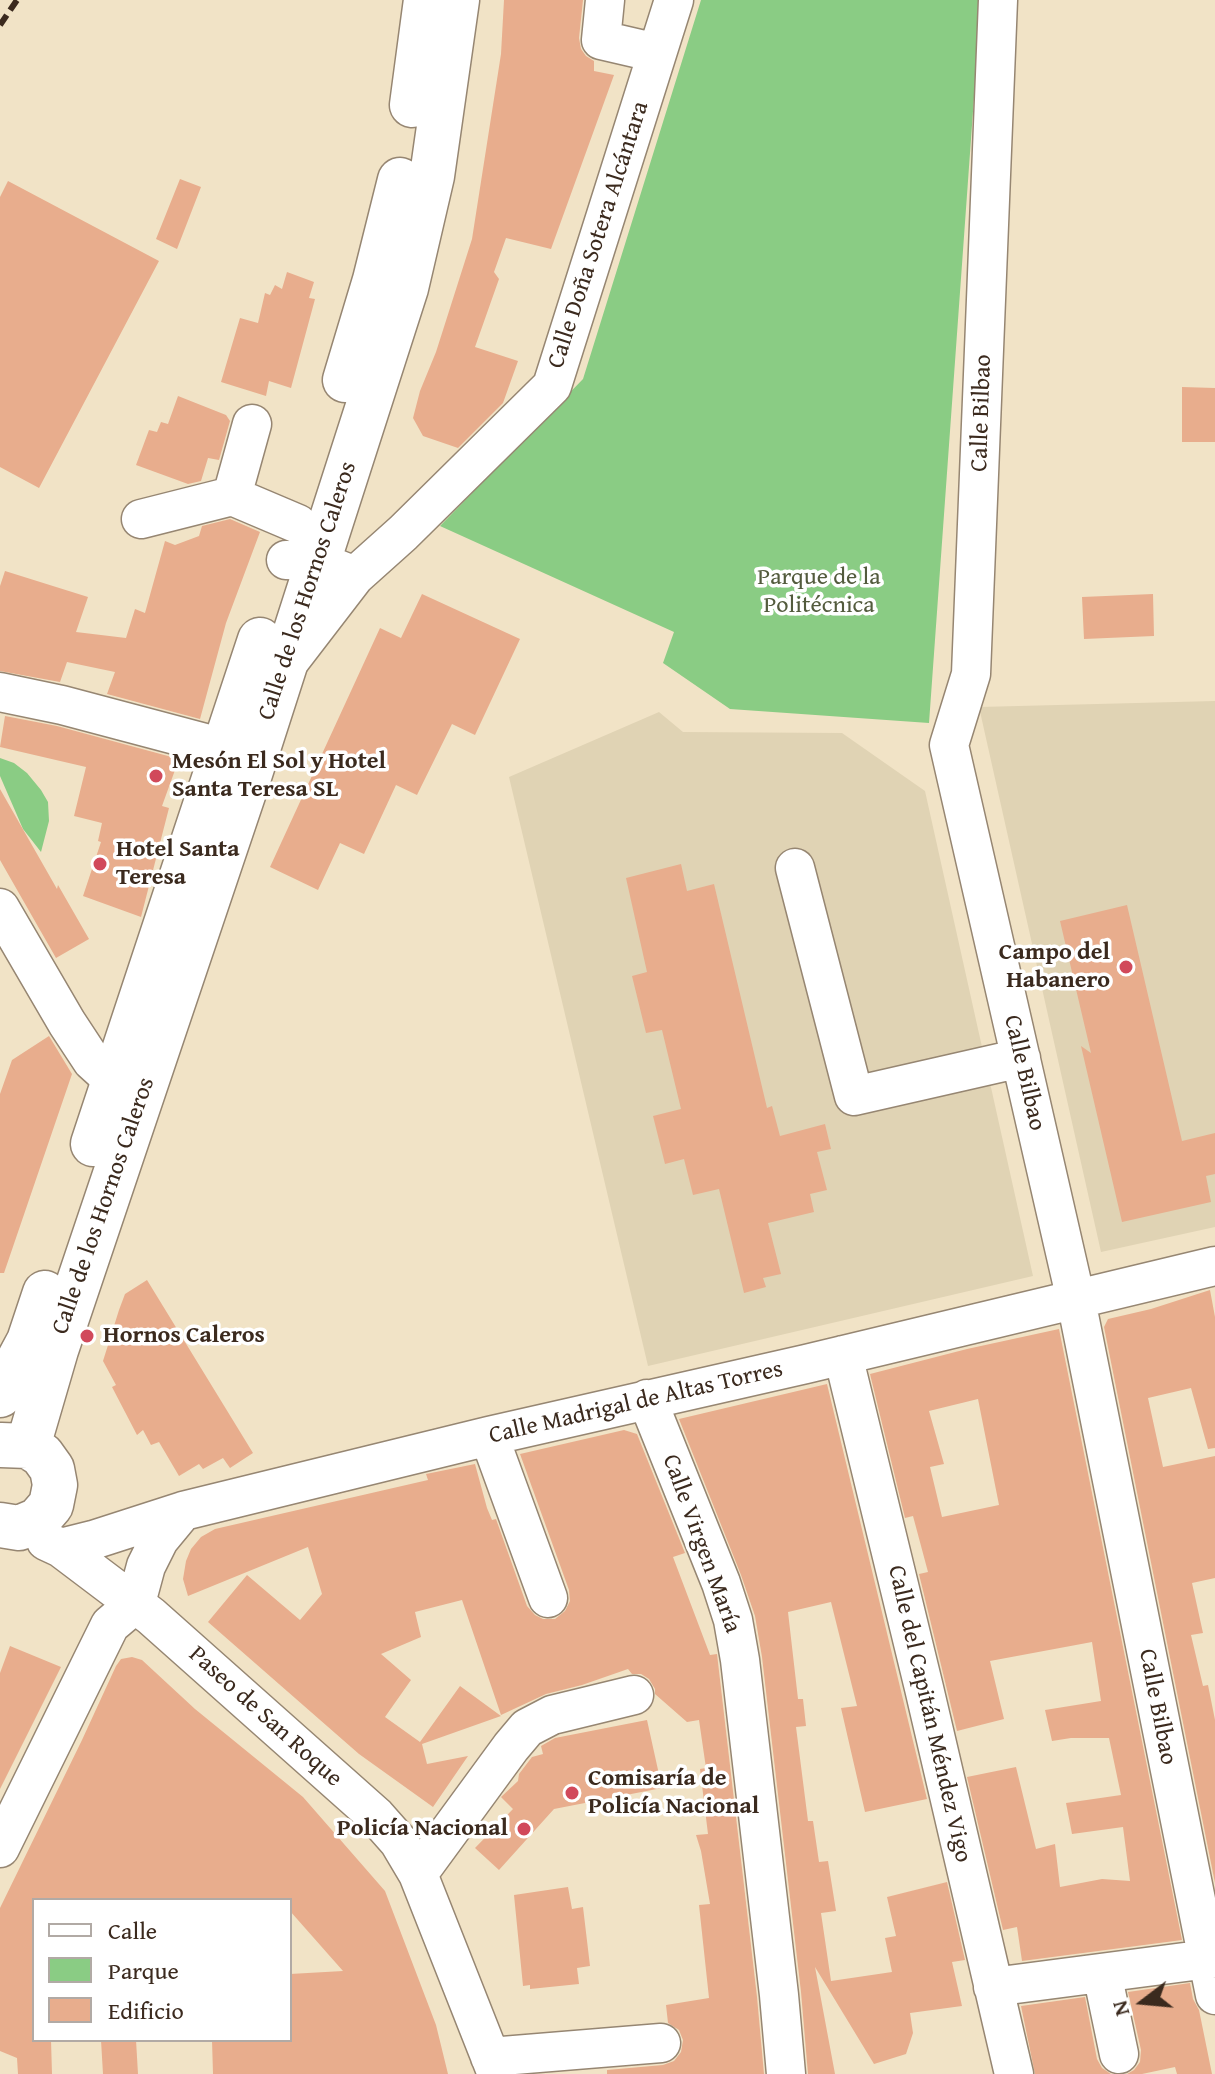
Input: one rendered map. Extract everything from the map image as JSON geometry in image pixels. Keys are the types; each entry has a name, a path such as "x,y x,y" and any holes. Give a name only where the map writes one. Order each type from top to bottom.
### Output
{"main road":[{"name":"Calle de los Hornos Caleros","path":"0,1395 29,1341 224,748 314,555 343,387 375,280 402,170 426,0"},
{"name":"Calle de los Hornos Caleros","path":"14,1446 56,1350 246,786 314,555 406,288 432,176 457,0"},
{"path":"5,1533 38,1520 51,1505 55,1485 52,1469 42,1455 14,1446"}],"street":[{"path":"605,0 601,40 657,53"},
{"name":"Calle Doña Sotera Alcántara","path":"314,555 403,533 552,386 674,0"},
{"name":"Calle Bilbao","path":"998,0 971,674 949,745 1076,1300 1213,1971"},
{"path":"141,519 232,496 252,424"},
{"name":"Calle de los Hornos Caleros","path":"232,496 314,555"},
{"path":"0,692 62,705 224,748"},
{"path":"795,868 854,1096 1021,1058"},
{"path":"0,908 92,1061 114,1081"},
{"name":"Calle Madrigal de Altas Torres","path":"77,1544 183,1511 489,1436 1215,1266"},
{"name":"Calle del Capitán Méndez Vigo","path":"843,1355 1014,2074"},
{"name":"Calle Virgen María","path":"647,1399 733,1620 786,2074"},
{"path":"489,1436 548,1598"},
{"name":"Paseo de San Roque","path":"55,1485 77,1544 136,1603 376,1816 399,1842 418,1874 493,2065 661,2043"},
{"path":"0,1848 110,1625 136,1603 146,1566 159,1540 183,1511"},
{"path":"5,1533 77,1544"},
{"path":"418,1874 527,1728 552,1715 634,1695"},
{"path":"993,1987 1102,1973 1213,1971"},
{"path":"1102,1973 1119,2054"}],"shaded area":[{"name":"Campo del Habanero","path":"1215,701 1215,1227 1101,1252 979,707"},
{"path":"659,712 683,732 842,733 925,791 1033,1276 648,1366 509,777"}],"green space":[{"name":"Parque de la Politécnica","path":"701,0 981,0 929,723 730,709 663,663 674,632 440,526 583,379"},
{"path":"0,758 14,763 27,773 48,802 49,821 41,852 23,829 0,776"}],"building":[{"path":"504,0 583,0 579,38 581,49 594,61 594,71 614,75 551,249 506,238 494,272 499,279 475,347 518,361 503,403 458,448 423,436 413,418 472,239 501,54"},
{"path":"180,179 201,187 177,249 156,239"},
{"path":"8,181 159,261 39,488 0,467 0,197"},
{"path":"287,272 314,282 309,298 315,299 291,388 269,381 266,396 221,382 240,318 258,323 265,293 270,295 275,285 282,289"},
{"path":"1182,387 1215,388 1215,442 1182,442"},
{"path":"178,396 226,415 230,421 219,460 208,458 201,481 188,484 136,465 149,430 157,432 161,422 168,424"},
{"path":"230,519 260,532 226,623 200,719 107,694 115,672 67,662 60,682 0,671 0,586 5,571 88,597 76,632 126,638 135,609 145,613 165,541 175,545 199,536 202,526"},
{"path":"422,594 520,639 475,735 452,724 417,795 396,785 364,854 340,843 318,890 270,867 380,628 401,638"},
{"path":"1153,594 1154,636 1084,639 1082,597"},
{"path":"5,716 57,726 179,759 162,806 169,808 141,917 83,896 101,842 98,841 102,823 74,816 86,767 0,747"},
{"path":"0,789 89,939 56,958 0,860"},
{"path":"681,864 687,891 714,884 767,1108 772,1106 780,1136 825,1124 831,1149 817,1152 827,1190 810,1194 814,1212 768,1223 781,1274 763,1278 766,1287 744,1293 719,1189 693,1195 684,1159 665,1164 653,1116 681,1109 662,1030 646,1033 632,976 647,972 626,878"},
{"path":"1127,905 1182,1141 1215,1133 1215,1174 1206,1176 1211,1202 1122,1222 1081,1046 1091,1053 1060,921"},
{"path":"49,1036 72,1074 4,1273 0,1273 0,1094 12,1060"},
{"path":"147,1280 253,1453 230,1468 223,1458 203,1469 199,1464 179,1476 159,1442 151,1445 143,1430 137,1435 112,1387 116,1385 103,1361 119,1310 125,1294"},
{"path":"1210,1290 1215,1317 1215,1448 1208,1449 1191,1388 1148,1398 1163,1467 1215,1456 1215,1578 1192,1583 1203,1633 1191,1635 1203,1686 1208,1685 1215,1720 1215,1883 1104,1327 1108,1319"},
{"path":"1059,1329 1182,1940 1022,1961 1017,1927 1003,1930 967,1777 1016,1767 1036,1849 1055,1844 1060,1887 1102,1879 1130,1881 1123,1827 1072,1834 1066,1803 1121,1795 1109,1738 1052,1741 1045,1710 1101,1701 1092,1642 990,1661 1004,1719 957,1731 919,1574 928,1572 913,1516 905,1518 870,1374","holes":["978,1399 999,1505 942,1517 930,1467 944,1464 929,1411"]},
{"path":"827,1384 927,1799 865,1812 841,1708 857,1706 831,1602 788,1612 798,1699 803,1699 806,1726 796,1727 808,1821 813,1821 819,1862 828,1861 836,1911 821,1913 831,1981 892,1972 885,1938 896,1936 887,1897 947,1882 965,1960 952,1962 962,2006 910,2013 913,2033 906,2054 874,2064 815,1967 835,2074 808,2074 801,1992 755,1616 679,1419"},
{"path":"624,1430 637,1434 685,1553 673,1557 710,1655 717,1654 764,2074 607,2074 607,2070 663,2065 674,2061 681,2052 683,2040 679,2030 668,2023 666,2005 709,1998 699,1905 710,1904 696,1835 708,1834 700,1769 706,1768 699,1720 687,1722 655,1694 649,1679 641,1674 632,1674 628,1669 546,1694 501,1715 462,1600 415,1612 421,1637 381,1654 411,1680 385,1717 420,1742 460,1686 501,1716 422,1744 427,1764 468,1756 433,1807 359,1754 208,1622 247,1575 300,1620 322,1594 308,1547 188,1596 183,1579 191,1549 201,1537 215,1529 428,1480 426,1474 475,1464 487,1508 492,1520 496,1519 527,1606 543,1619 555,1619 565,1611 570,1601 569,1590 520,1454"},
{"path":"10,1646 61,1667 0,1789 0,1673"},
{"path":"132,1657 142,1660 195,1709 303,1797 385,1891 436,2025 448,2074 213,2074 212,2042 292,2042 292,1974 343,1971 292,1913 292,1898 32,1898 32,2042 51,2042 52,2074 18,2074 17,2058 0,2051 0,1908 121,1659"},
{"name":"Comisaría de Policía Nacional","path":"647,1720 662,1788 554,1809 499,1870 475,1848 513,1809 501,1797 518,1781 519,1774 532,1757 543,1754 541,1746 555,1738"},
{"path":"568,1887 572,1909 583,1907 590,1966 577,1968 579,1984 530,1989 530,1985 523,1986 514,1895"},
{"path":"1190,1983 1199,2010 1212,2074 1177,2074 1175,2067 1127,2074 1140,2062 1141,2050 1128,1992"},
{"path":"1085,1997 1097,2059 1102,2068 1111,2074 1035,2074 1021,2006"},
{"path":"101,2042 136,2042 138,2074 103,2074"}],"railway":[{"path":"0,25 17,0"}],"place":[{"name":"Mesón El Sol y Hotel Santa Teresa SL","path":"156,776"},
{"name":"Hotel Santa Teresa","path":"100,864"},
{"name":"Campo del Habanero","path":"1126,967"},
{"name":"Hornos Caleros","path":"87,1336"},
{"name":"Comisaría de Policía Nacional","path":"572,1793"},
{"name":"Policía Nacional","path":"524,1829"}]}
